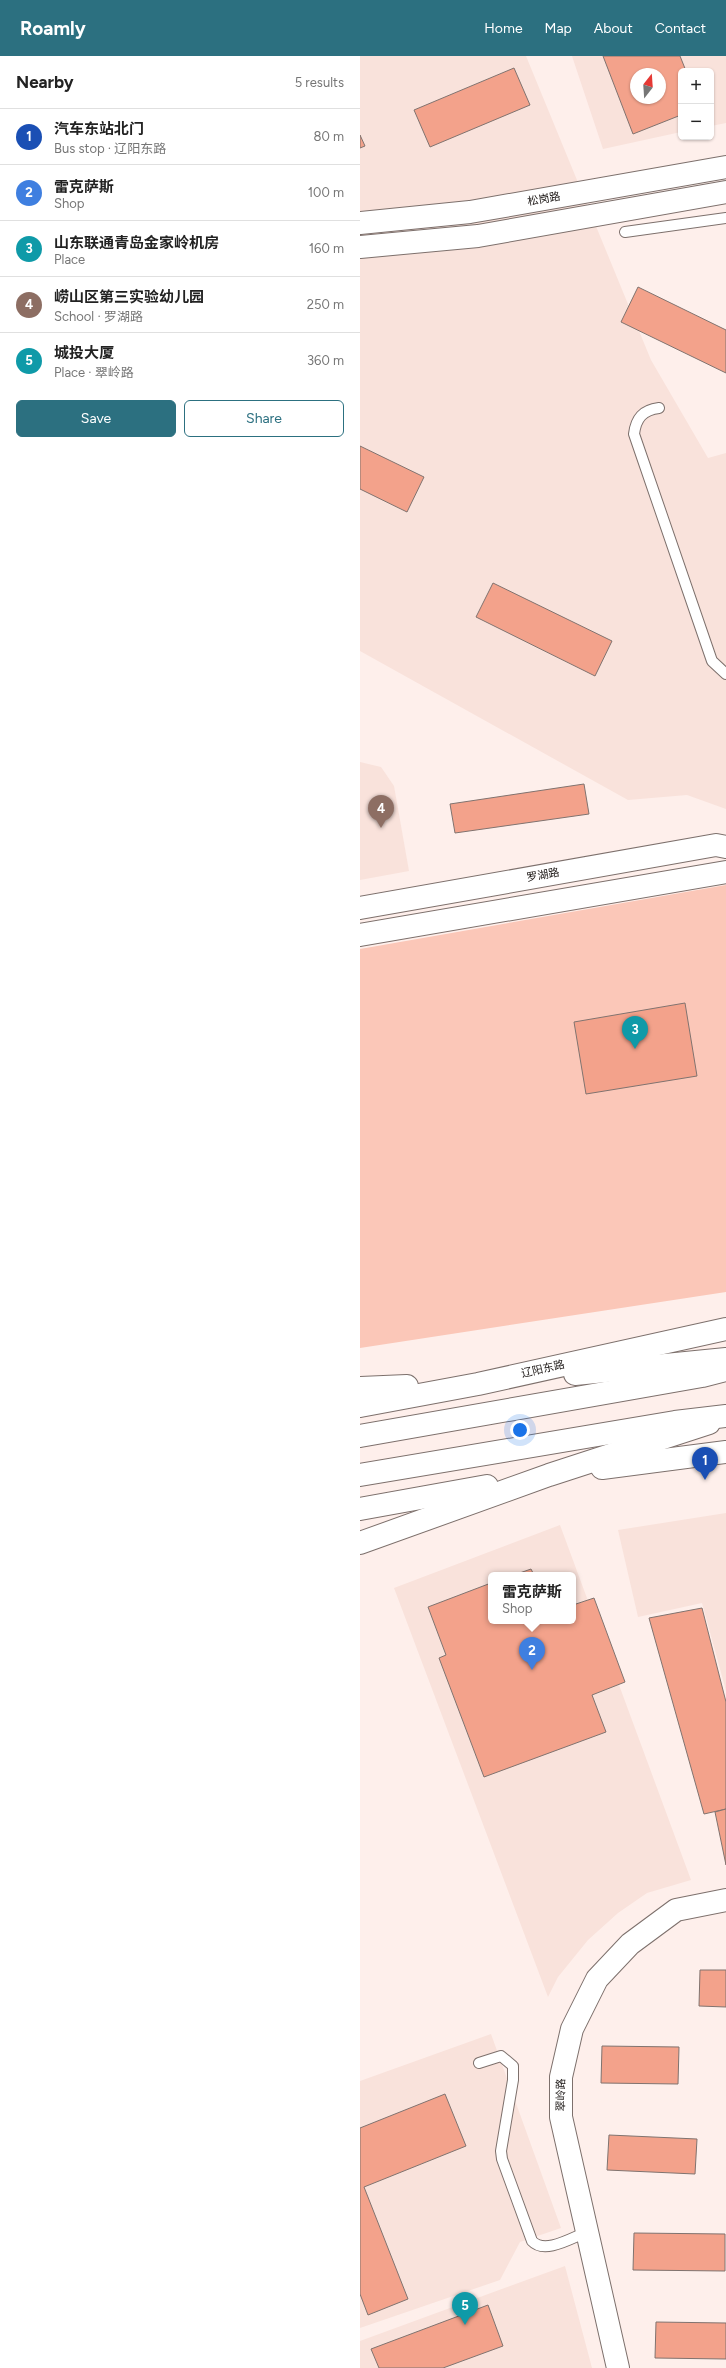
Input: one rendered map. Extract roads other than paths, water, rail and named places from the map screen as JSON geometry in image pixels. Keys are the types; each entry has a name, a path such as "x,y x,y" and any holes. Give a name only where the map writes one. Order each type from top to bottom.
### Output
{"main road":[{"name":"松岗路","path":"360,224 470,212 726,167"},
{"path":"360,247 478,236 726,192"},
{"name":"罗湖路","path":"360,908 716,845 726,847"},
{"path":"360,935 726,872"},
{"name":"辽阳东路","path":"360,1406 478,1384 726,1329"},
{"path":"360,1388 478,1384 726,1359"},
{"path":"360,1436 702,1376 726,1370"},
{"path":"360,1475 675,1422 726,1417"},
{"path":"360,1543 549,1475 726,1417"},
{"path":"360,1509 549,1475 726,1452"},
{"name":"翠岭路","path":"618,2368 561,2117 561,2077 572,2029 597,1979 630,1944 676,1910 726,1900"}],"lane":[{"path":"625,232 726,218"},
{"path":"659,408 648,409 641,415 635,423 634,434 712,661 726,674"},
{"path":"479,2063 502,2056 513,2066 513,2080 501,2151 502,2159 532,2241 542,2247 552,2246 587,2232"}],"place":[{"name":"崂山区第三实验幼儿园","path":"381,828"},
{"name":"山东联通青岛金家岭机房","path":"635,1049"},
{"name":"汽车东站北门","path":"705,1480"},
{"name":"雷克萨斯","path":"532,1670"},
{"name":"城投大厦","path":"465,2325"}]}
